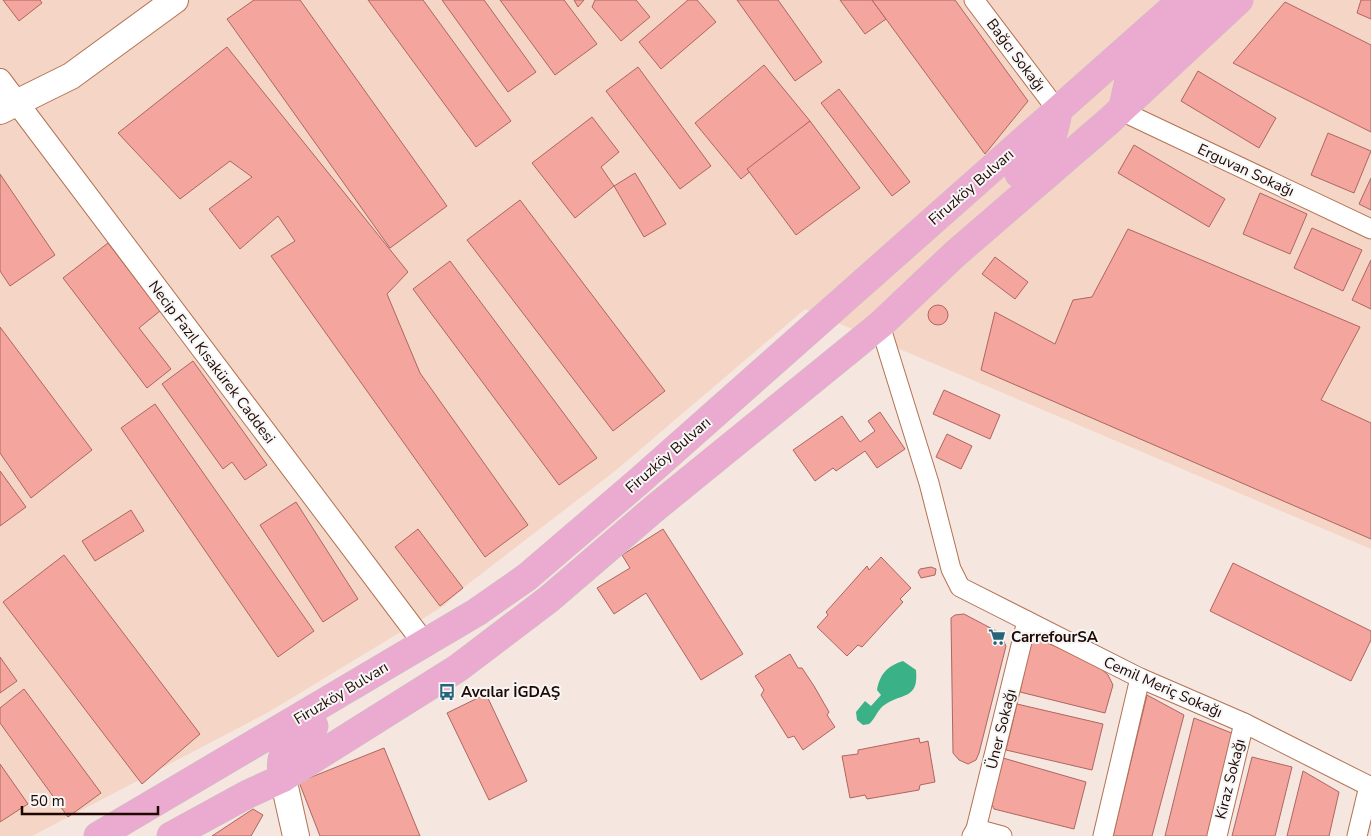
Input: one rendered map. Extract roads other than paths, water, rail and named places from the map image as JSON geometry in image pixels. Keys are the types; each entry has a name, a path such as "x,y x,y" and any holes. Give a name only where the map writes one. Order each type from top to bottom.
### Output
{"main road":[{"path":"8,106 71,76 175,0"},
{"name":"Firuzköy Bulvarı","path":"98,836 477,612 527,577 638,482 1182,0"},
{"path":"1123,108 1131,71 1144,54 1206,0"},
{"name":"Firuzköy Bulvarı","path":"171,836 248,794 283,778 458,668 578,576 655,508 880,325 955,254 1123,108 1239,0"},
{"path":"955,254 974,217 1046,150 1054,137 1058,111"},
{"path":"296,836 279,764 283,751 295,739 396,674 418,647"}],"street":[{"name":"Bağcı Sokağı","path":"974,0 1058,111"},
{"name":"Necip Fazıl Kısakürek Caddesi","path":"0,80 8,106 418,647"},
{"name":"Erguvan Sokağı","path":"1123,108 1132,116 1371,229"},
{"name":"Cemil Meriç Sokağı","path":"880,325 929,483 952,569 960,587 1140,678 1244,723 1370,786"},
{"name":"Üner Sokağı","path":"974,833 1027,621"},
{"path":"1103,836 1140,678"},
{"name":"Kiraz Sokağı","path":"1217,836 1244,723"},
{"path":"1357,836 1370,786"},
{"path":"974,833 1002,836"}],"place":[{"name":"CarrefourSA","path":"997,637"},
{"name":"Avcılar İGDAŞ","path":"447,692"}]}
